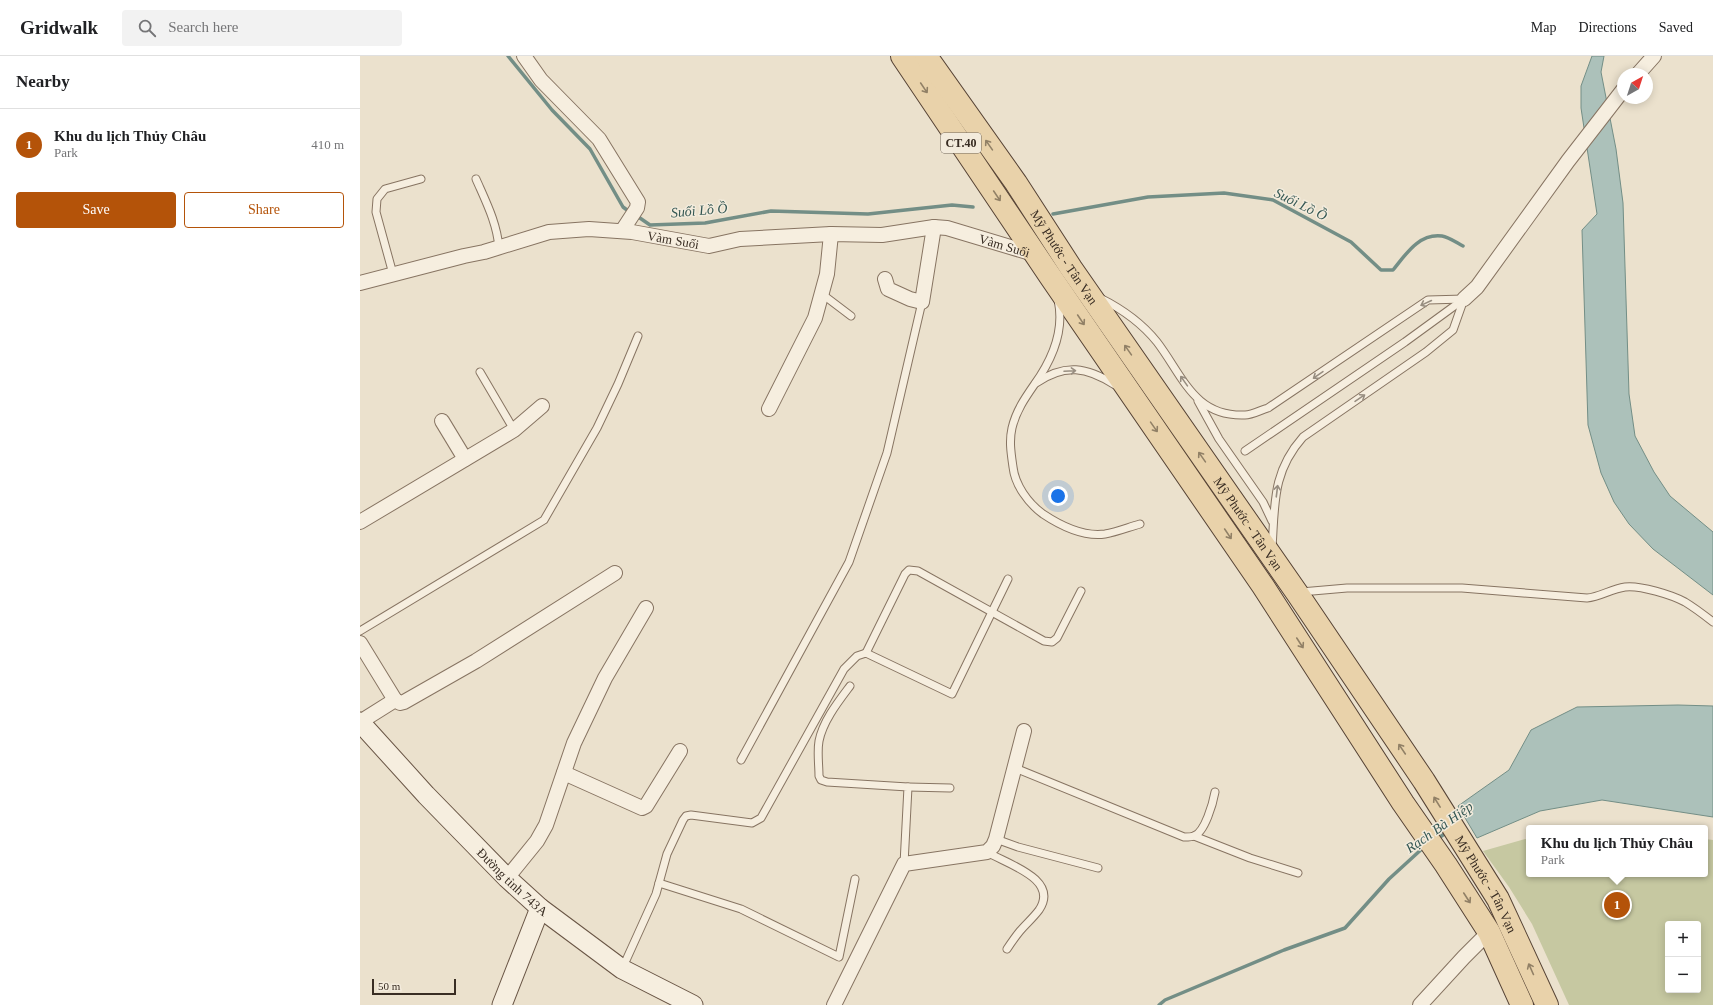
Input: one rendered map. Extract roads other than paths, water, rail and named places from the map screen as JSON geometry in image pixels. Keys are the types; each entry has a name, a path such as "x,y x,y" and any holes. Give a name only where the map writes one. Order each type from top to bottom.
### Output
{"main road":[{"name":"Mỹ Phước - Tân Vạn","path":"902,56 1050,276 1263,586 1446,865 1489,932 1522,1005"},
{"name":"Mỹ Phước - Tân Vạn","path":"926,56 1016,183 1088,292 1297,592 1424,781 1498,899 1547,1005"},
{"name":"Đường tỉnh 743A","path":"360,722 426,795 507,878 540,908 622,970 693,1005"},
{"path":"502,1005 540,908"}],"street":[{"path":"524,56 540,80 599,139 638,202 637,208 624,227"},
{"path":"1643,68 1654,56"},
{"path":"1464,299 1477,287 1568,161 1617,98"},
{"name":"Vàm Suối","path":"360,283 498,248 549,232 624,227 709,246 740,239 831,234 882,235 934,227 947,228 1037,256"},
{"path":"885,279 888,289 922,302 934,227"},
{"path":"769,409 815,318 827,274 831,234"},
{"path":"360,522 514,430 542,406"},
{"path":"442,421 465,459"},
{"path":"360,643 396,700 400,703 404,702 476,661 616,573"},
{"path":"507,878 537,841 546,825 574,743 602,684 646,608"},
{"path":"360,722 396,700"},
{"path":"834,1005 904,864 987,852 993,846 1024,731"},
{"path":"564,773 642,808 646,806 680,751"},
{"path":"1420,1005 1489,932"}],"lane":[{"path":"393,274 376,212 377,199 386,189 421,179"},
{"path":"476,180 492,215 498,235 498,248"},
{"path":"1050,276 1059,302 1060,322 1057,344 1035,384 1024,398 1012,427 1010,447 1013,472 1019,488 1038,510 1057,523 1081,533 1105,534 1140,524"},
{"path":"1088,292 1120,308 1141,324 1157,342 1198,400 1219,439 1263,502 1270,514 1274,527"},
{"path":"822,294 852,316"},
{"path":"1198,400 1218,412 1246,415 1268,408 1428,300 1464,299"},
{"path":"1245,451 1405,342 1464,299"},
{"path":"1272,558 1279,476 1290,453 1303,437 1426,352 1453,330 1464,299"},
{"path":"741,760 849,562 887,453 922,302"},
{"path":"360,631 544,520 597,428 618,384 638,336"},
{"path":"1035,384 1048,375 1063,371 1081,370 1098,374 1132,395"},
{"path":"480,372 514,430"},
{"path":"866,653 905,574 909,570 918,571 1044,641 1052,642 1056,638 1081,591"},
{"path":"622,970 656,894 667,854 686,816 691,815 752,823 761,818 844,669 857,656 866,653 952,694 1008,578"},
{"path":"1297,592 1347,588 1462,588 1587,598 1596,597 1610,590 1628,587 1645,588 1684,602 1713,622"},
{"path":"850,686 834,708 819,741 819,776 821,780 827,782 950,788"},
{"path":"1015,768 1184,836 1194,836 1250,858 1298,873"},
{"path":"904,864 908,787"},
{"path":"1194,836 1199,833 1205,825 1215,792"},
{"path":"996,839 1098,868"},
{"path":"987,852 1029,874 1038,882 1043,890 1044,900 1039,910 1020,931 1007,949"},
{"path":"659,883 741,909 839,957 855,879"}],"water":[{"path":"1592,56 1604,56 1601,72 1616,149 1623,203 1629,394 1635,436 1654,472 1670,496 1713,532 1713,595 1653,549 1629,524 1614,502 1601,473 1588,425 1582,230 1597,214 1581,108 1581,86"},
{"path":"1678,705 1713,706 1713,817 1602,800 1540,811 1477,838 1458,806 1509,770 1531,730 1577,707"}],"waterway":[{"name":"Suối Lồ Ồ","path":"508,56 552,110 590,149 623,207 631,213"},
{"name":"Suối Lồ Ồ","path":"1053,214 1148,197 1224,193 1273,200 1351,242 1381,270 1393,270 1408,251 1426,238 1442,236 1463,246"},
{"name":"Suối Lồ Ồ","path":"637,216 650,225 705,223 771,211 868,214 952,205 973,207"},
{"name":"Rạch Bà Hiệp","path":"1436,840 1447,832"},
{"name":"Rạch Bà Hiệp","path":"1159,1005 1165,1000 1284,950 1345,928 1389,879 1424,847"}],"place":[{"name":"Khu du lịch Thủy Châu","path":"1617,905"}]}
